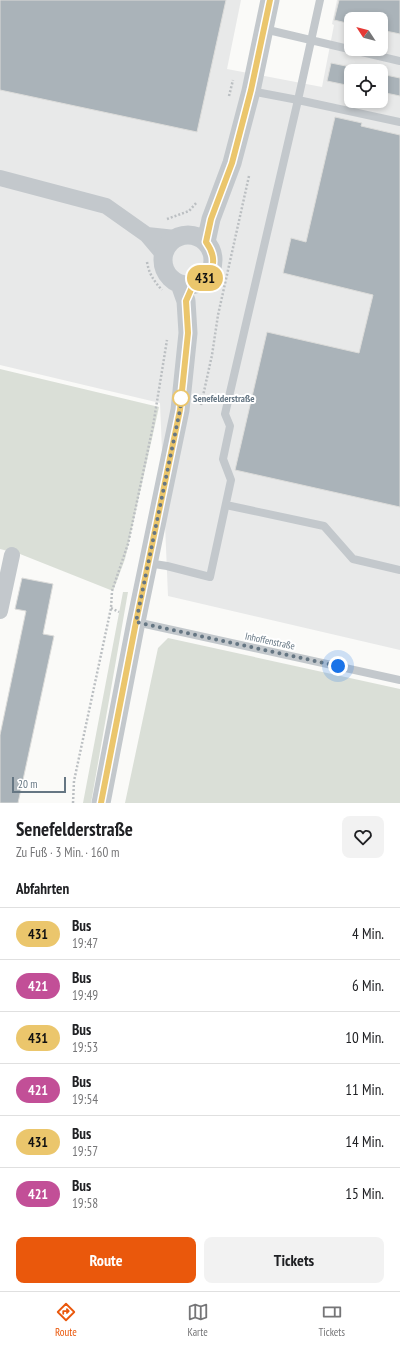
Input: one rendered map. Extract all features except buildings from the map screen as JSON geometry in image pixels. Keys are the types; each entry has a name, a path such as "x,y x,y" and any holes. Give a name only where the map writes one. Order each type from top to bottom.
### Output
{"street":[{"path":"202,239 232,163 251,90 270,0"},
{"path":"0,178 106,206 147,235 163,254"},
{"path":"147,235 175,238"},
{"path":"182,235 190,235 202,239 210,248 213,255 213,263 211,271 206,277 186,290 168,276 162,261 163,254 170,242 182,235"},
{"path":"101,803 136,622 180,410 188,333 186,290"},
{"path":"0,611 12,555"}],"lane":[{"path":"148,563 167,566 210,577 231,480 223,459 230,426 225,414 320,0"},
{"path":"264,30 400,61"},
{"path":"251,90 400,122"},
{"path":"226,505 324,526 352,559 400,570"},
{"name":"Inhoffenstraße","path":"136,622 400,680"}],"path":[{"path":"228,98 234,76"},
{"path":"212,355 218,315 249,175"},
{"path":"189,211 199,199"},
{"path":"154,281 165,296"},
{"path":"73,803 74,781 111,608 112,592 128,544 168,337"}],"shaded area":[{"path":"0,0 241,0 227,69 322,87 334,25 332,24 337,0 400,0 400,650 168,596 160,403 0,365"},
{"path":"0,369 159,407 125,559 113,591 20,554 0,549"},
{"path":"123,592 128,592 91,803 83,803"},
{"path":"168,638 400,689 400,803 125,803 158,648"}],"bus line":[{"name":"431","path":"101,803 136,622 180,410 188,333 186,301 193,285 200,282 211,271 213,255 206,242 211,219 232,163 251,90 270,0"}],"place":[{"name":"Senefelderstraße","path":"181,398"}],"route":[{"path":"181,398 182,395 136,622 338,666"}]}
